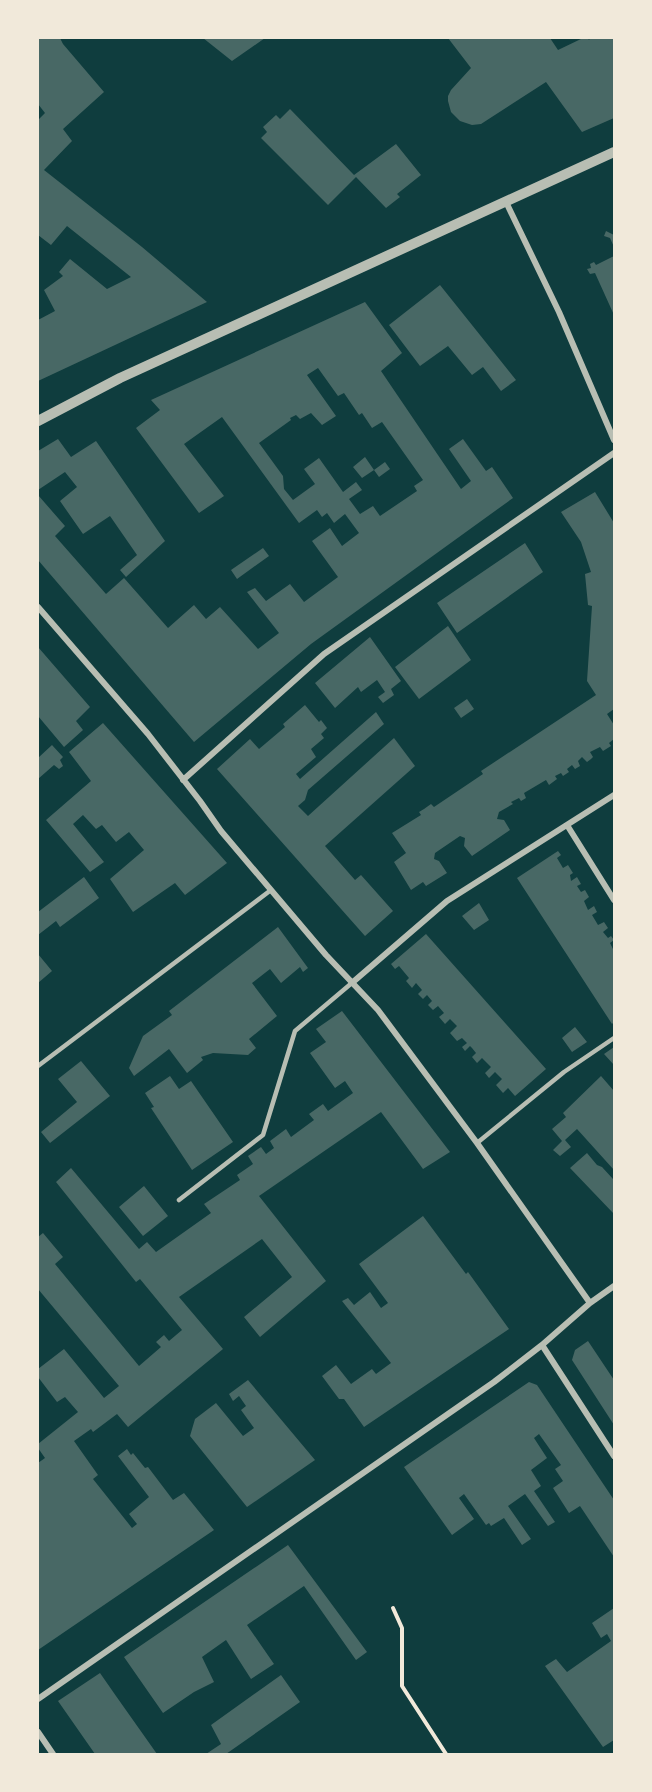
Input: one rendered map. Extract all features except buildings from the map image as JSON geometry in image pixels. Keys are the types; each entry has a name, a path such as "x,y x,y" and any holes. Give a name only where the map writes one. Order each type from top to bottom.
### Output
{"street":[{"path":"38,420 120,378 615,152"},
{"path":"506,202 559,312 615,440"},
{"path":"183,780 324,654 615,453"},
{"path":"38,607 148,734 200,801 210,818 326,955 378,1010 477,1143 590,1303"},
{"path":"353,982 447,901 615,795"},
{"path":"567,825 615,900"},
{"path":"38,1699 494,1382 542,1345 590,1303 615,1286"},
{"path":"542,1345 615,1456"},
{"path":"38,1732 53,1755"}],"lane":[{"path":"38,1066 271,890"},
{"path":"179,1200 263,1135 295,1031 353,982"},
{"path":"477,1143 564,1072 615,1038"}],"path":[{"path":"393,1608 402,1628 402,1686 446,1755"}]}
